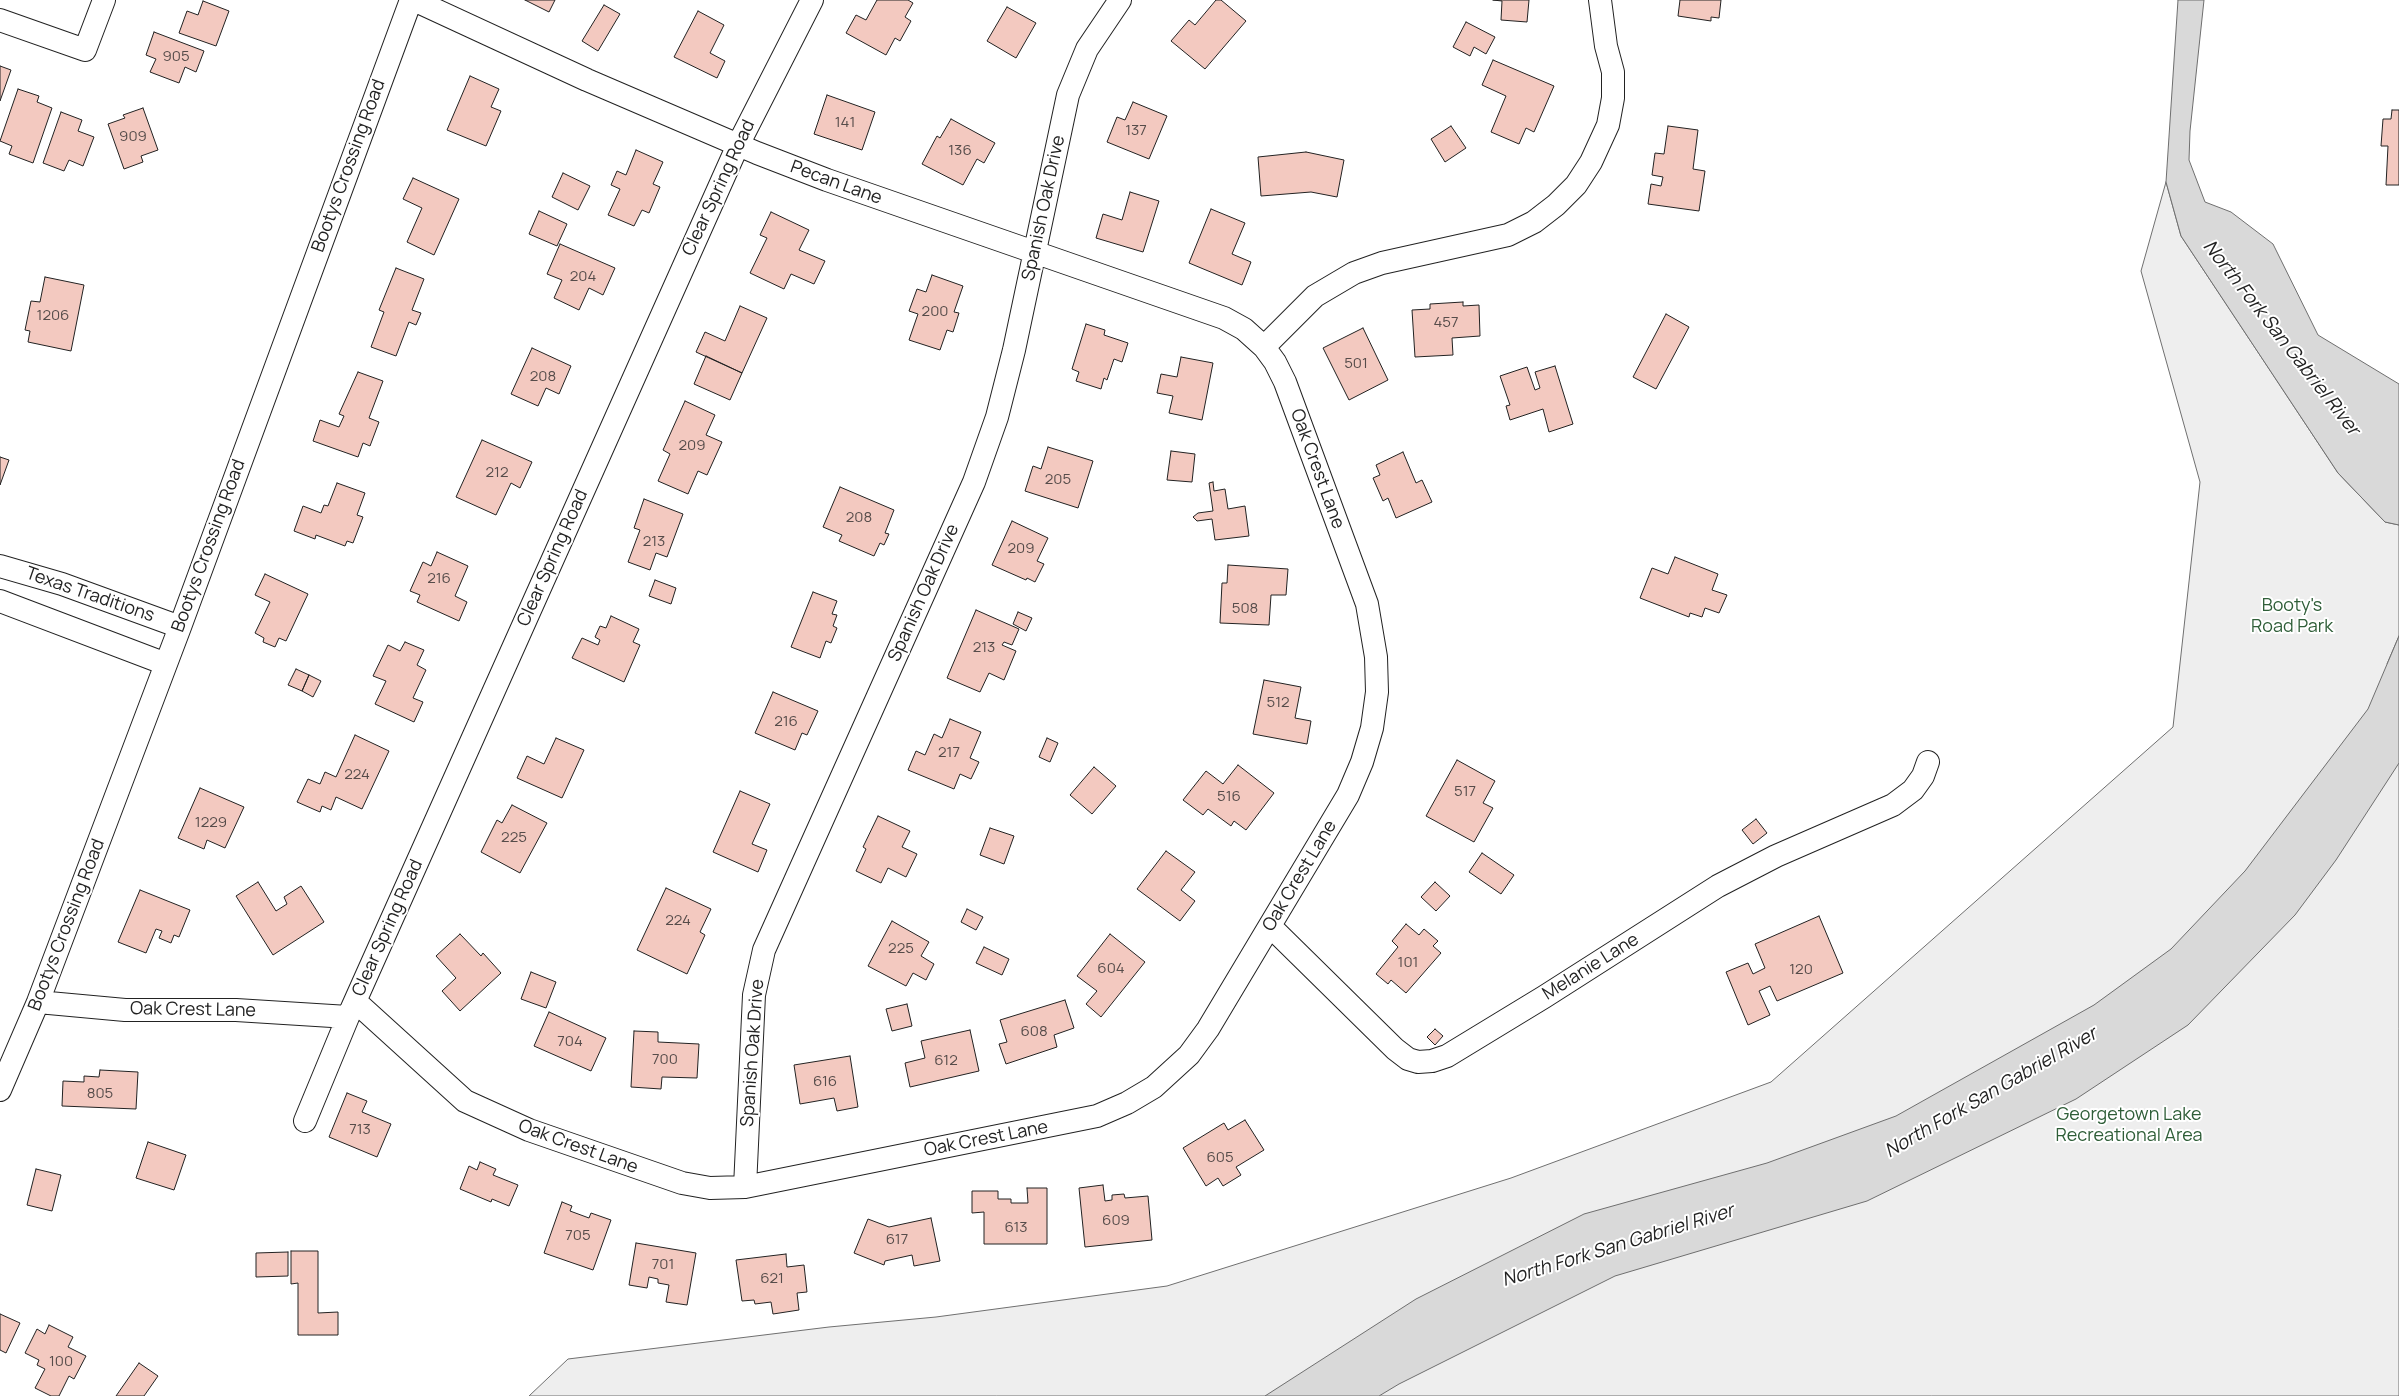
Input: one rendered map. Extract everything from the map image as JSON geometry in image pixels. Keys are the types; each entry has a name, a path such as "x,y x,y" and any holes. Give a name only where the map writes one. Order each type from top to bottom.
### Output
{"street":[{"path":"0,20 85,50 104,0"},
{"name":"Pecan Lane","path":"412,0 587,80 738,145 827,180 1224,318 1244,329 1264,347"},
{"name":"Bootys Crossing Road","path":"2,1082 38,1002 180,627 412,0"},
{"name":"Clear Spring Road","path":"305,1120 352,1009 738,145 812,0"},
{"name":"Spanish Oak Drive","path":"745,1188 754,995 764,950 974,482 997,417 1014,350 1068,95 1087,49 1120,0"},
{"path":"1264,347 1314,296 1354,273 1382,263 1508,235 1534,222 1556,205 1576,185 1591,162 1608,125 1613,98 1613,72 1600,0"},
{"name":"Oak Crest Lane","path":"38,1002 125,1010 352,1009 465,1101 500,1118 682,1184 710,1188 745,1188 1082,1120 1126,1104 1154,1087 1189,1055 1208,1029 1348,795 1367,745 1377,692 1376,656 1367,604 1285,382 1275,362 1264,347"},
{"name":"Texas Traditions","path":"0,566 62,584 180,627"},
{"name":"Texas Traditions","path":"0,601 166,664"},
{"name":"Melanie Lane","path":"1270,926 1394,1049 1408,1059 1418,1062 1440,1059 1597,964 1718,886 1776,856 1893,805 1913,790 1923,776 1928,762"}],"green space":[{"name":"Georgetown Lake Recreational Area","path":"2166,182 2181,236 2338,473 2385,522 2399,525 2399,636 2387,664 2399,661 2399,1396 529,1396 568,1359 829,1327 936,1317 1167,1286 1511,1178 1771,1082 2173,727 2200,482 2141,271"}],"water":[{"name":"North Fork San Gabriel River","path":"2178,0 2204,0 2190,131 2189,160 2205,202 2231,212 2273,244 2318,335 2399,384 2399,525 2385,522 2338,473 2181,236 2166,182"},
{"name":"North Fork San Gabriel River","path":"2399,636 2399,763 2336,860 2295,915 2188,1025 2076,1099 1867,1201 1615,1276 1399,1384 1379,1396 1265,1396 1416,1299 1584,1214 1767,1163 1896,1116 2094,1005 2171,949 2245,871 2368,709"}],"building":[{"path":"525,0 555,0 549,12"},
{"path":"877,0 908,0 913,3 905,17 911,21 900,41 895,38 886,55 846,33 856,15 866,20"},
{"path":"1216,0 1221,0 1246,21 1205,69 1171,41 1189,20 1195,25"},
{"path":"1493,0 1529,0 1527,22 1501,20 1502,1"},
{"path":"1680,0 1721,0 1719,18 1711,17 1711,21 1678,16"},
{"path":"203,1 229,11 216,46 179,33 187,11 198,15"},
{"path":"604,5 620,14 598,51 582,41"},
{"path":"1007,7 1036,23 1016,58 987,41"},
{"path":"698,11 724,25 710,53 725,61 717,78 674,57"},
{"path":"1466,22 1495,37 1486,54 1474,47 1470,56 1453,47"},
{"path":"154,32 204,51 196,72 185,67 179,83 150,72 156,59 146,55"},
{"path":"1493,60 1554,86 1534,132 1526,128 1519,144 1491,132 1506,96 1482,85"},
{"path":"0,66 11,70 0,101"},
{"path":"470,76 499,89 491,107 501,111 486,146 447,130"},
{"path":"18,89 39,96 37,102 52,108 33,163 9,154 12,146 0,141"},
{"path":"827,95 875,112 862,150 814,134"},
{"path":"1133,102 1167,116 1149,159 1107,142 1117,117 1125,120"},
{"path":"143,108 158,150 141,156 143,162 124,169 108,124 125,118 123,115"},
{"path":"2392,110 2399,110 2399,185 2386,185 2388,146 2381,146 2383,119 2391,119"},
{"path":"61,112 82,120 78,131 94,137 83,166 69,160 64,171 43,163"},
{"path":"951,119 995,143 984,163 977,159 963,185 922,164 937,136 940,138"},
{"path":"1451,126 1466,148 1445,162 1431,139"},
{"path":"1668,126 1698,130 1693,169 1705,171 1699,211 1648,204 1651,184 1661,186 1663,177 1652,175 1655,153 1664,154"},
{"path":"636,150 663,162 653,184 660,187 649,213 642,210 634,226 608,215 620,189 611,185 617,171 626,175"},
{"path":"1306,152 1344,160 1337,197 1311,192 1261,196 1258,157"},
{"path":"563,173 590,186 578,210 552,197"},
{"path":"413,178 459,199 434,255 407,242 422,208 403,199"},
{"path":"1130,192 1159,201 1143,252 1096,238 1103,214 1122,220"},
{"path":"1211,209 1245,223 1232,254 1251,262 1242,285 1189,263"},
{"path":"539,211 567,224 557,246 529,234"},
{"path":"771,212 809,230 799,250 825,261 814,284 791,274 784,289 750,273 767,238 760,235"},
{"path":"560,244 615,268 603,295 589,288 579,310 554,298 562,280 547,274"},
{"path":"396,268 424,279 412,310 421,313 416,325 409,322 396,356 371,347 384,312 379,310"},
{"path":"932,275 963,286 954,312 959,313 953,332 947,330 940,350 909,340 918,314 909,311 917,289 926,292"},
{"path":"45,277 84,285 71,351 28,342 30,331 25,330 31,301 40,302"},
{"path":"1463,302 1463,306 1479,305 1480,336 1452,338 1453,355 1415,357 1412,310 1430,309 1430,304"},
{"path":"740,306 767,318 742,373 696,352 705,332 725,341"},
{"path":"1666,314 1689,327 1656,389 1633,377"},
{"path":"1086,324 1105,330 1104,335 1128,343 1122,362 1114,359 1107,380 1104,378 1101,389 1076,381 1079,372 1072,369"},
{"path":"1363,328 1388,380 1349,400 1323,348"},
{"path":"532,348 571,366 559,394 546,388 538,406 511,394"},
{"path":"706,356 742,373 730,400 694,384"},
{"path":"1181,357 1213,363 1202,420 1169,413 1173,396 1157,393 1161,374 1177,377"},
{"path":"1555,366 1573,424 1549,432 1543,409 1510,420 1506,406 1510,405 1500,376 1527,367 1535,390 1540,388 1535,372"},
{"path":"358,372 383,381 369,418 379,422 370,446 363,443 358,457 313,441 320,420 339,427 344,416 339,414"},
{"path":"685,401 715,415 706,435 722,442 707,475 698,471 688,494 658,481 670,454 663,450"},
{"path":"482,440 532,462 520,488 511,483 496,515 456,497"},
{"path":"1048,447 1093,461 1078,508 1025,491 1033,466 1041,469"},
{"path":"1171,451 1195,454 1192,482 1167,480"},
{"path":"1403,452 1416,483 1422,480 1432,502 1396,518 1388,498 1383,501 1373,478 1380,475 1376,465"},
{"path":"0,457 9,460 0,485"},
{"path":"1213,482 1214,491 1225,489 1228,509 1245,506 1249,536 1215,540 1212,519 1197,521 1193,517 1198,513 1213,511 1209,483"},
{"path":"337,483 365,493 357,515 363,517 353,543 347,541 345,546 316,535 315,539 294,531 303,506 321,513 324,505 328,506"},
{"path":"840,487 894,510 885,533 889,534 884,545 880,543 874,556 839,541 842,535 823,527"},
{"path":"644,499 683,514 667,557 656,553 650,570 628,562 640,530 634,528"},
{"path":"1012,521 1048,538 1037,561 1044,564 1035,582 992,565"},
{"path":"437,552 468,566 455,596 467,602 459,621 417,602 420,595 410,591 423,562 431,566"},
{"path":"1675,557 1718,574 1712,590 1727,595 1719,613 1705,608 1702,617 1690,613 1689,617 1640,598 1652,568 1668,574"},
{"path":"1228,565 1288,569 1286,595 1271,595 1269,625 1220,623 1222,583 1227,583"},
{"path":"265,574 308,594 286,641 279,638 275,647 263,642 264,638 255,633 270,602 255,595"},
{"path":"655,580 676,588 671,604 649,596"},
{"path":"813,592 837,601 832,614 837,615 833,626 837,628 831,643 826,641 820,658 791,647"},
{"path":"976,610 1019,629 1012,645 1004,642 1002,645 1016,651 1004,680 989,673 980,692 947,678"},
{"path":"1018,612 1032,618 1026,631 1013,624"},
{"path":"611,616 639,629 633,642 640,645 624,682 572,658 582,638 598,645 600,640 595,637 600,626 606,628"},
{"path":"405,642 424,650 417,665 426,670 413,698 423,702 414,722 375,704 386,681 373,676 388,645 400,651"},
{"path":"296,669 309,675 302,691 288,685"},
{"path":"309,675 321,681 313,697 302,691"},
{"path":"1264,680 1301,687 1295,718 1311,721 1307,744 1253,734"},
{"path":"773,692 818,711 807,735 802,733 795,750 755,733"},
{"path":"950,719 981,732 970,758 979,762 971,779 960,774 954,789 908,770 916,751 925,755 934,734 942,738"},
{"path":"355,735 389,751 362,809 336,797 331,810 322,806 320,812 297,802 308,779 320,784 325,772 336,777"},
{"path":"556,738 584,750 562,798 517,778 527,756 544,764"},
{"path":"1047,738 1058,743 1050,762 1039,757"},
{"path":"1457,760 1495,781 1483,803 1493,808 1474,842 1426,816"},
{"path":"1238,765 1274,793 1246,830 1234,821 1231,826 1208,809 1203,815 1183,800 1206,771 1223,784"},
{"path":"1094,767 1116,786 1092,814 1070,795"},
{"path":"200,788 244,807 225,848 207,840 204,849 178,838"},
{"path":"740,791 770,804 752,844 767,850 758,872 713,852"},
{"path":"512,805 547,823 520,873 481,852 497,820 502,823"},
{"path":"878,816 910,831 902,847 917,854 906,877 888,868 881,883 856,871 866,849 863,847"},
{"path":"1756,819 1767,833 1753,844 1742,830"},
{"path":"990,828 1014,836 1004,864 980,855"},
{"path":"1166,851 1195,872 1181,890 1195,901 1180,921 1137,889"},
{"path":"1482,853 1514,875 1501,894 1469,872"},
{"path":"258,882 276,911 287,904 284,897 301,886 324,922 273,955 236,896"},
{"path":"1435,882 1450,896 1436,911 1421,897"},
{"path":"666,888 711,909 700,932 705,935 687,974 637,950"},
{"path":"140,890 190,910 179,937 174,935 171,943 159,938 162,931 156,929 146,953 118,942"},
{"path":"967,909 983,917 976,930 961,922"},
{"path":"1819,916 1843,973 1777,1001 1770,986 1759,991 1770,1015 1748,1025 1726,972 1748,963 1753,974 1765,968 1755,944"},
{"path":"892,921 929,942 921,956 934,964 926,980 913,973 906,986 868,966"},
{"path":"1406,924 1419,935 1424,929 1438,941 1433,946 1441,953 1406,993 1391,980 1388,984 1376,974 1398,947 1392,941"},
{"path":"460,934 481,956 483,953 501,973 460,1011 442,991 456,978 436,956"},
{"path":"1110,934 1145,962 1101,1017 1086,1004 1097,991 1077,976"},
{"path":"984,947 1009,959 1002,975 976,963"},
{"path":"531,972 556,982 546,1008 521,999"},
{"path":"1065,1000 1074,1028 1054,1035 1057,1047 1006,1064 999,1044 1007,1042 1000,1020"},
{"path":"907,1004 912,1026 892,1031 886,1009"},
{"path":"549,1012 606,1038 591,1071 534,1046"},
{"path":"1435,1029 1443,1036 1435,1045 1427,1037"},
{"path":"970,1030 979,1071 910,1087 905,1063 925,1058 921,1041"},
{"path":"634,1031 658,1032 658,1042 699,1044 697,1078 662,1077 661,1089 631,1087"},
{"path":"850,1056 858,1107 837,1111 834,1098 800,1104 794,1065"},
{"path":"100,1070 138,1072 136,1109 62,1106 63,1081 84,1082 84,1076 99,1077"},
{"path":"347,1093 367,1101 362,1112 391,1124 377,1157 329,1137"},
{"path":"1245,1120 1264,1150 1236,1167 1241,1175 1223,1186 1218,1178 1206,1186 1183,1148 1224,1123 1228,1130"},
{"path":"148,1142 186,1155 174,1190 136,1178"},
{"path":"480,1162 496,1169 493,1175 518,1185 509,1206 492,1199 491,1202 460,1189 469,1166 477,1170"},
{"path":"36,1169 61,1175 52,1211 27,1205"},
{"path":"1103,1185 1105,1201 1112,1200 1112,1195 1124,1194 1125,1198 1148,1196 1152,1240 1085,1247 1079,1188"},
{"path":"1027,1188 1047,1188 1047,1244 984,1244 984,1212 972,1213 972,1191 998,1191 998,1199 1011,1199 1011,1203 1028,1203"},
{"path":"562,1202 572,1206 570,1211 589,1218 591,1213 611,1220 593,1270 544,1253"},
{"path":"931,1218 940,1261 914,1266 912,1255 885,1261 884,1265 854,1253 868,1219 889,1227"},
{"path":"636,1243 696,1253 687,1305 666,1302 669,1285 658,1283 658,1279 649,1277 647,1288 629,1285"},
{"path":"291,1251 318,1251 318,1313 338,1312 338,1335 298,1335 298,1283 291,1284"},
{"path":"288,1252 288,1276 256,1277 256,1253"},
{"path":"786,1254 787,1267 804,1265 807,1292 797,1293 799,1310 773,1314 771,1302 755,1304 754,1300 742,1301 736,1260"},
{"path":"0,1314 20,1323 6,1353 0,1350"},
{"path":"49,1325 73,1337 68,1347 86,1356 74,1379 69,1376 59,1396 51,1396 35,1388 45,1369 37,1365 39,1360 25,1353 37,1329 45,1334"},
{"path":"139,1363 158,1376 144,1396 116,1396"}],"park label":[{"name":"Booty's Road Park","path":"2292,616"}]}
